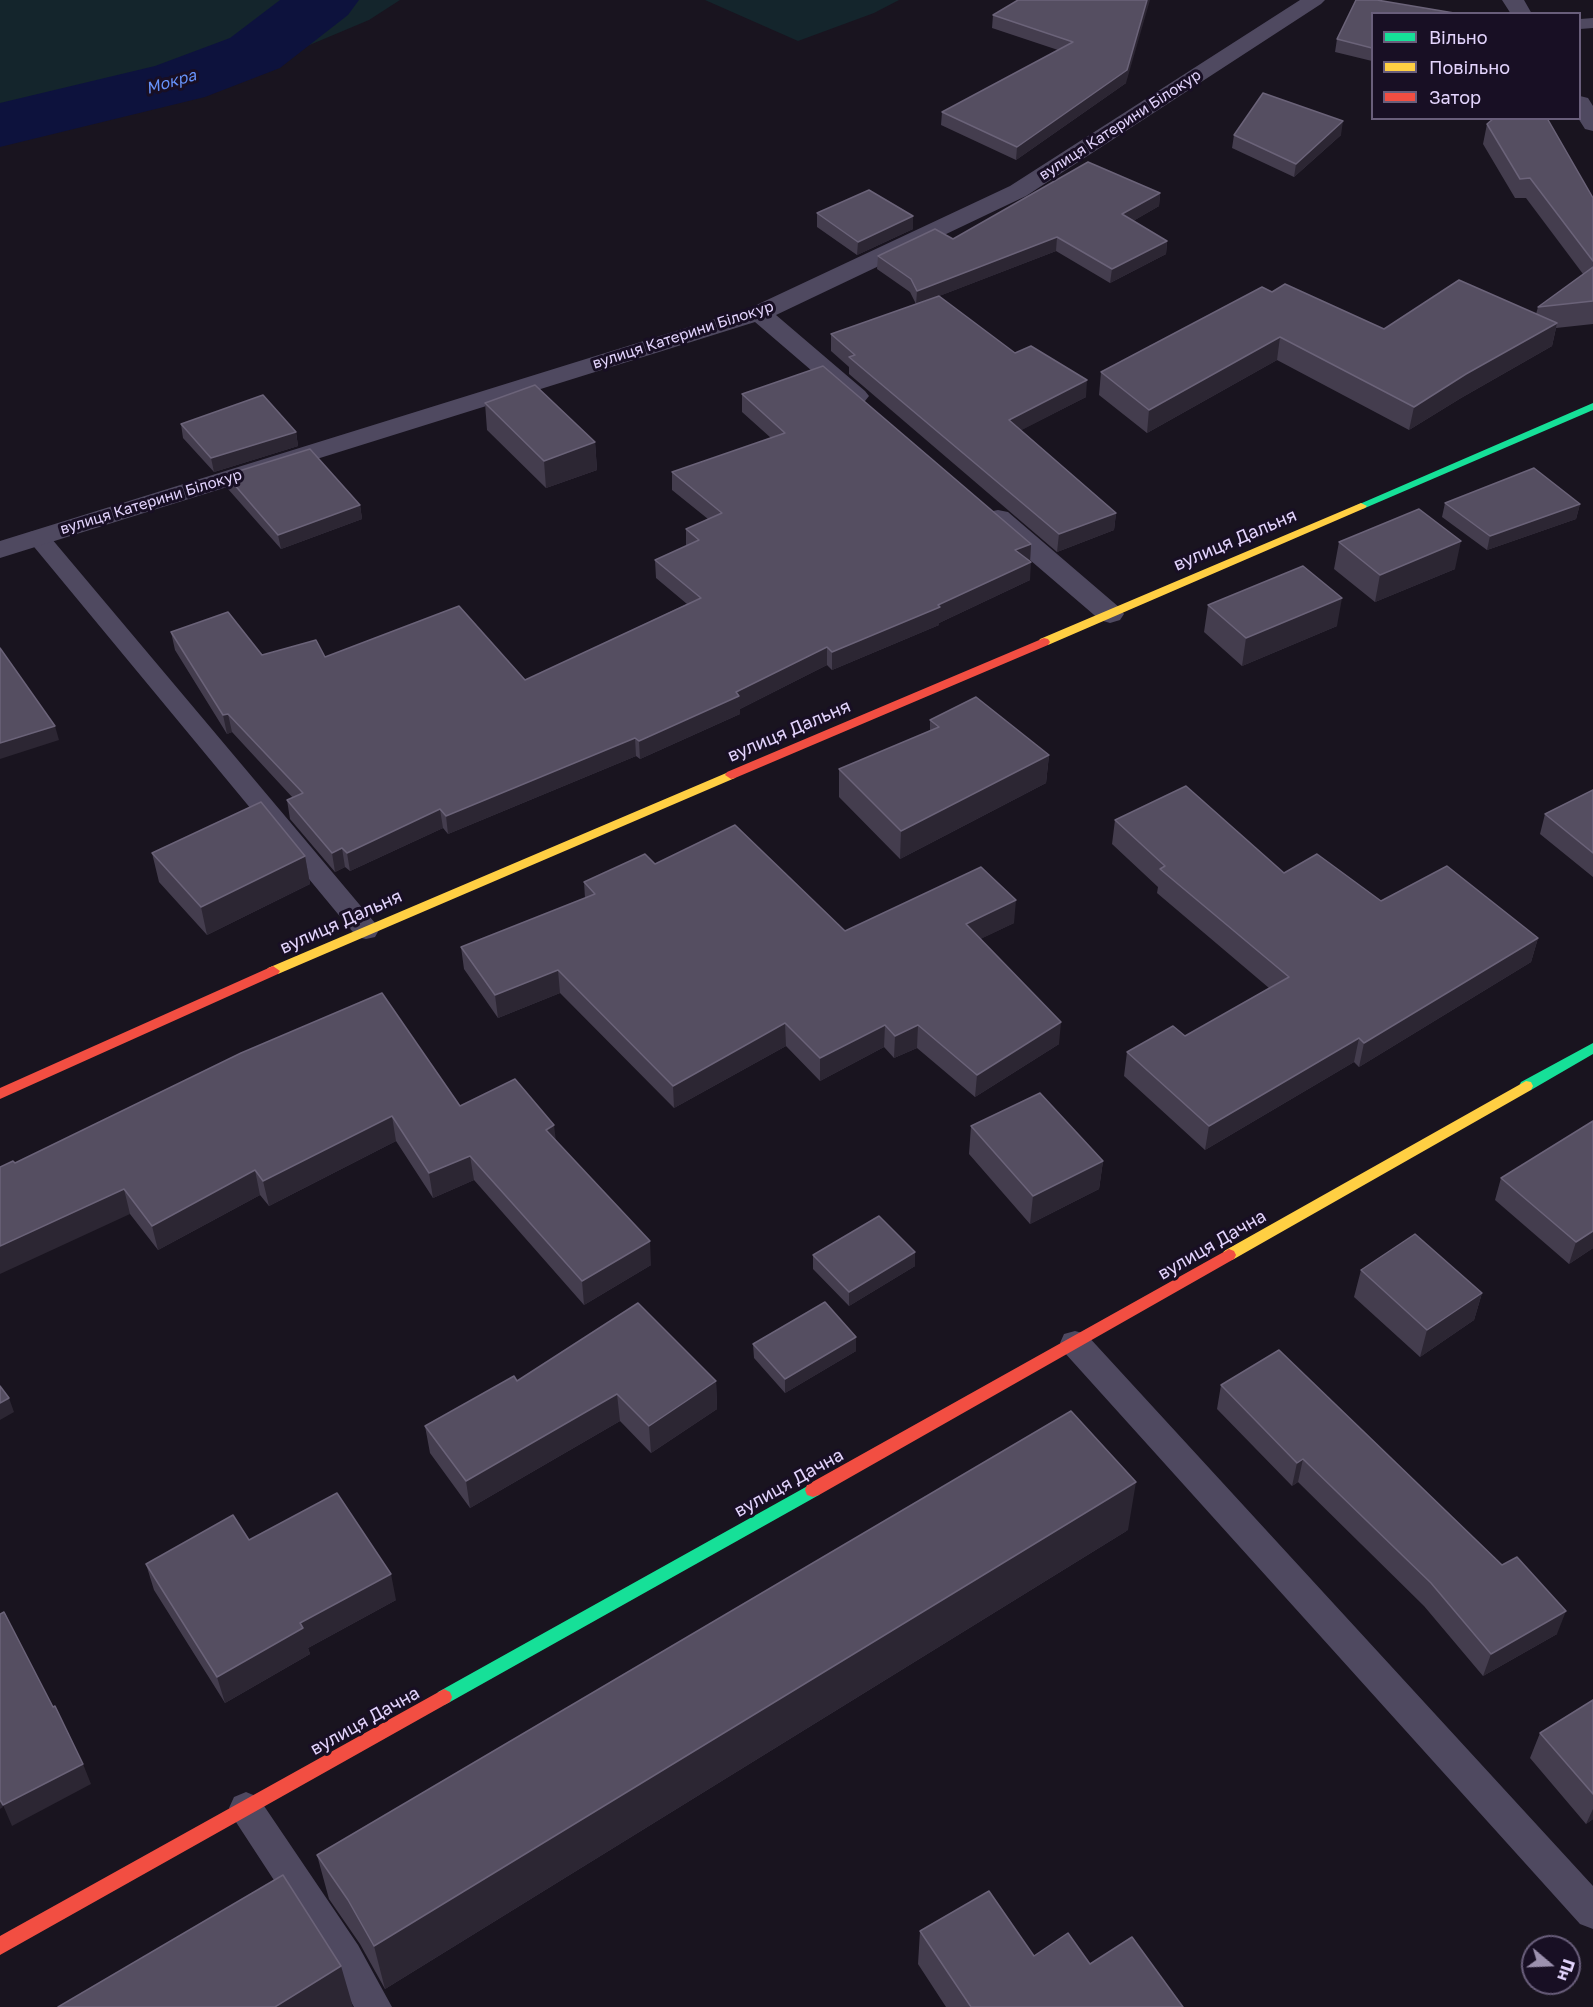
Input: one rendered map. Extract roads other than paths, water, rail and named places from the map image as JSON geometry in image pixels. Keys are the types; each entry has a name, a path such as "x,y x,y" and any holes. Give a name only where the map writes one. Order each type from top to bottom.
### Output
{"street":[{"name":"вулиця Катерини Білокур","path":"0,550 759,313 1018,191 1314,0"},
{"path":"1581,105 1593,124"},
{"path":"759,313 876,413"},
{"name":"вулиця Дальня","path":"0,1094 366,930 1593,406"},
{"path":"975,498 1110,614"},
{"name":"вулиця Дачна","path":"0,1946 1075,1343 1593,1048"}],"lane":[{"path":"38,537 366,930"},
{"path":"1075,1343 1593,1912"},
{"path":"246,1808 345,1957 374,2007"}],"waterway":[{"name":"Мокра","path":"0,125 179,82 255,53 324,0"}]}
